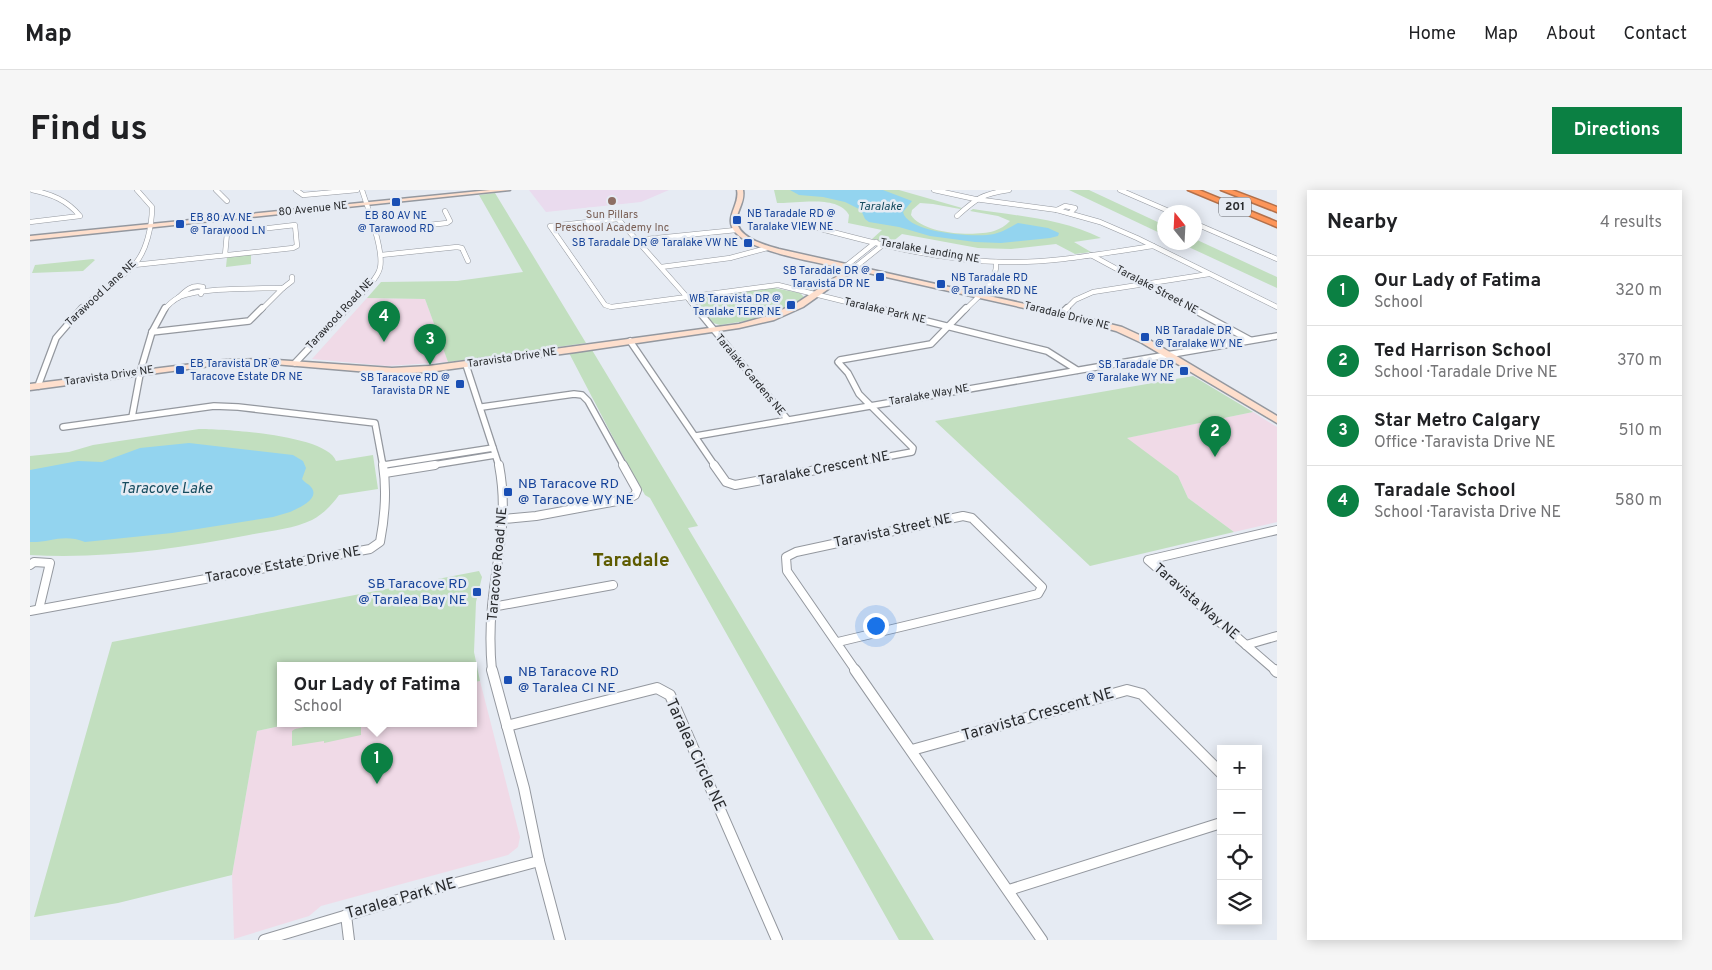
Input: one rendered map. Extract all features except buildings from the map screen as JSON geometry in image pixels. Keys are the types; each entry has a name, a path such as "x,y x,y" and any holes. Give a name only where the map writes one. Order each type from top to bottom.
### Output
{"highway":[{"name":"201","path":"1192,190 1277,225"},
{"name":"201","path":"1225,190 1277,210"}],"street":[{"path":"30,222 80,216 72,205 59,198 32,190"},
{"path":"137,190 152,207 151,224"},
{"path":"216,190 226,201"},
{"path":"296,190 303,195 357,190"},
{"path":"362,190 381,255 457,247 462,248 468,261"},
{"name":"80 Avenue NE","path":"366,203 483,190"},
{"name":"80 Avenue NE","path":"30,236 507,190"},
{"path":"637,240 736,230 733,220 740,206 740,190"},
{"path":"934,190 975,200 1057,210 1109,226 1277,307"},
{"path":"957,216 975,200 990,193 1009,190"},
{"path":"1120,190 1157,206"},
{"path":"374,231 447,223 450,221 445,211"},
{"name":"Taralake Landing NE","path":"813,213 810,226 884,244 946,256 996,262 1039,261 1153,246"},
{"name":"Taralake Park NE","path":"637,240 618,219 550,226 605,305 611,307 778,285 1047,350 1077,370"},
{"name":"Tarawood Lane NE","path":"34,386 56,338 86,304 134,265 142,252 151,224"},
{"path":"134,265 225,255 297,246 295,225 227,232 225,255"},
{"path":"1202,227 1277,260"},
{"name":"Taradale Drive NE","path":"736,230 749,240 767,248 1061,314 1119,329 1168,354 1277,420"},
{"name":"Taralake Gardens NE","path":"637,240 788,420"},
{"path":"850,267 876,242"},
{"path":"850,267 884,244"},
{"path":"661,267 730,258 767,248"},
{"name":"Tarawood Road NE","path":"295,363 365,290 380,270 381,255"},
{"name":"Taralake Street NE","path":"1090,255 1250,340"},
{"name":"Taralake Street NE","path":"1083,256 1242,342"},
{"path":"871,405 859,394 851,378 838,362 840,360 931,344 980,296 998,272 996,262"},
{"name":"Taravista Drive NE","path":"34,386 225,362 262,361 392,371 466,365 739,326 771,318 789,311 833,281 844,276 850,267"},
{"path":"1061,314 1075,300 1082,296 1105,290 1209,274"},
{"path":"151,332 249,321 292,282 292,277"},
{"path":"63,427 132,417 154,323 188,288 195,286 203,287 201,294"},
{"path":"178,298 201,294 284,288"},
{"name":"Taralake Way NE","path":"696,436 1277,336"},
{"path":"630,341 675,409 696,436"},
{"name":"Taracove Road NE","path":"466,365 482,407 504,490 504,519 492,607 492,670 560,940"},
{"path":"482,407 574,394 582,395 588,401 636,490 635,495 628,499 536,516 504,519"},
{"name":"Taralake Crescent NE","path":"696,436 726,482 735,485 912,452 913,448 871,405"},
{"name":"Taracove Estate Drive NE","path":"30,611 370,549 380,542 387,493 385,469 375,423 230,406 190,408 132,417"},
{"path":"385,469 494,451"},
{"name":"Taravista Street NE","path":"838,642 1038,594 1042,587 972,518 963,516 796,552 786,557 787,571 838,642 1042,940"},
{"name":"Taravista Way NE","path":"1277,530 1148,560 1277,672"},
{"path":"30,565 34,562 50,563 39,609"},
{"path":"492,607 613,585"},
{"path":"1246,645 1277,636"},
{"name":"Taralea Circle NE","path":"507,726 656,688 670,695 777,940"},
{"name":"Taravista Crescent NE","path":"912,750 1127,690 1142,694 1217,769"},
{"path":"1009,890 1217,824"},
{"name":"Taralea Park NE","path":"264,940 540,861"},
{"path":"346,915 349,940"}],"shaded area":[{"path":"529,190 669,190 641,202 546,212"},
{"path":"367,298 425,299 448,362 387,366 312,359"},
{"path":"1253,412 1277,427 1277,522 1234,532 1188,498 1178,476 1126,438"},
{"path":"477,681 480,681 520,837 518,847 508,855 321,906 309,916 234,939 232,875 257,731 277,727 477,727"}],"green space":[{"path":"774,190 899,190 962,208 920,203 912,210 911,215 917,221 937,230 962,234 985,233 994,231 1010,221 998,216 970,211 973,209 1054,222 1086,231 1101,238 1074,242 1091,252 1075,254 1056,244 1011,249 978,248 902,234 891,243 872,239 882,230 848,223 849,215 836,204 826,202 777,203"},
{"path":"1069,190 1089,190 1157,222 1157,232"},
{"path":"495,193 586,343 448,362 425,299 367,298 381,282 457,281 523,272 479,195"},
{"path":"1202,242 1277,277 1277,288 1195,250 1202,250"},
{"path":"251,254 251,264 226,267 227,257"},
{"path":"95,260 83,271 32,273 35,265"},
{"path":"774,288 800,293 804,297 775,313 720,325 713,323 696,301 700,297"},
{"path":"592,350 698,526 688,528 934,940 899,940 650,498 645,495 569,353"},
{"path":"1193,376 1253,412 1127,438 1178,476 1188,498 1234,532 1090,566 935,421"},
{"name":"Taracove Lake","path":"199,429 251,432 296,439 329,452 336,461 373,455 378,489 339,495 316,518 297,526 195,545 140,552 85,556 30,555 30,456 69,452 93,445"},
{"path":"479,571 482,577 476,602 474,652 476,662 277,662 277,727 257,731 232,875 118,903 34,917 112,642"},
{"path":"477,666 480,681 477,681"},
{"path":"305,727 361,727 361,735 324,743 324,741 292,746 292,731"}],"water":[{"name":"Taralake","path":"790,190 883,190 912,201 903,212 907,219 916,225 943,232 973,235 994,234 1018,223 1048,228 1059,233 1058,236 1050,238 1001,243 975,242 930,236 899,227 869,222 865,219 861,210 845,202 823,197 799,195"},
{"name":"Taracove Lake","path":"189,443 293,455 303,461 306,468 302,479 311,487 313,495 311,499 298,508 273,517 172,533 85,542 77,539 63,538 30,542 30,470 78,461 102,462 140,448"}],"place":[{"name":"Sun Pillars Preschool Academy Inc","path":"612,201"},
{"name":"EB 80 AV NE @ Tarawood RD","path":"396,202"},
{"name":"NB Taradale RD @ Taralake VIEW NE","path":"737,220"},
{"name":"EB 80 AV NE @ Tarawood LN","path":"180,224"},
{"name":"SB Taradale DR @ Taralake VW NE","path":"748,243"},
{"name":"SB Taradale DR @ Taravista DR NE","path":"880,277"},
{"name":"NB Taradale RD @ Taralake RD NE","path":"941,284"},
{"name":"WB Taravista DR @ Taralake TERR NE","path":"791,305"},
{"name":"NB Taradale DR @ Taralake WY NE","path":"1145,337"},
{"name":"Taradale School","path":"384,342"},
{"name":"Star Metro Calgary","path":"430,365"},
{"name":"EB Taravista DR @ Taracove Estate DR NE","path":"180,370"},
{"name":"SB Taradale DR @ Taralake WY NE","path":"1184,371"},
{"name":"SB Taracove RD @ Taravista DR NE","path":"460,384"},
{"name":"Ted Harrison School","path":"1215,457"},
{"name":"NB Taracove RD @ Taracove WY NE","path":"508,492"},
{"name":"SB Taracove RD @ Taralea Bay NE","path":"477,592"},
{"name":"NB Taracove RD @ Taralea CI NE","path":"508,680"},
{"name":"Our Lady of Fatima","path":"377,784"}],"district":[{"name":"Taradale","path":"631,561"}]}
